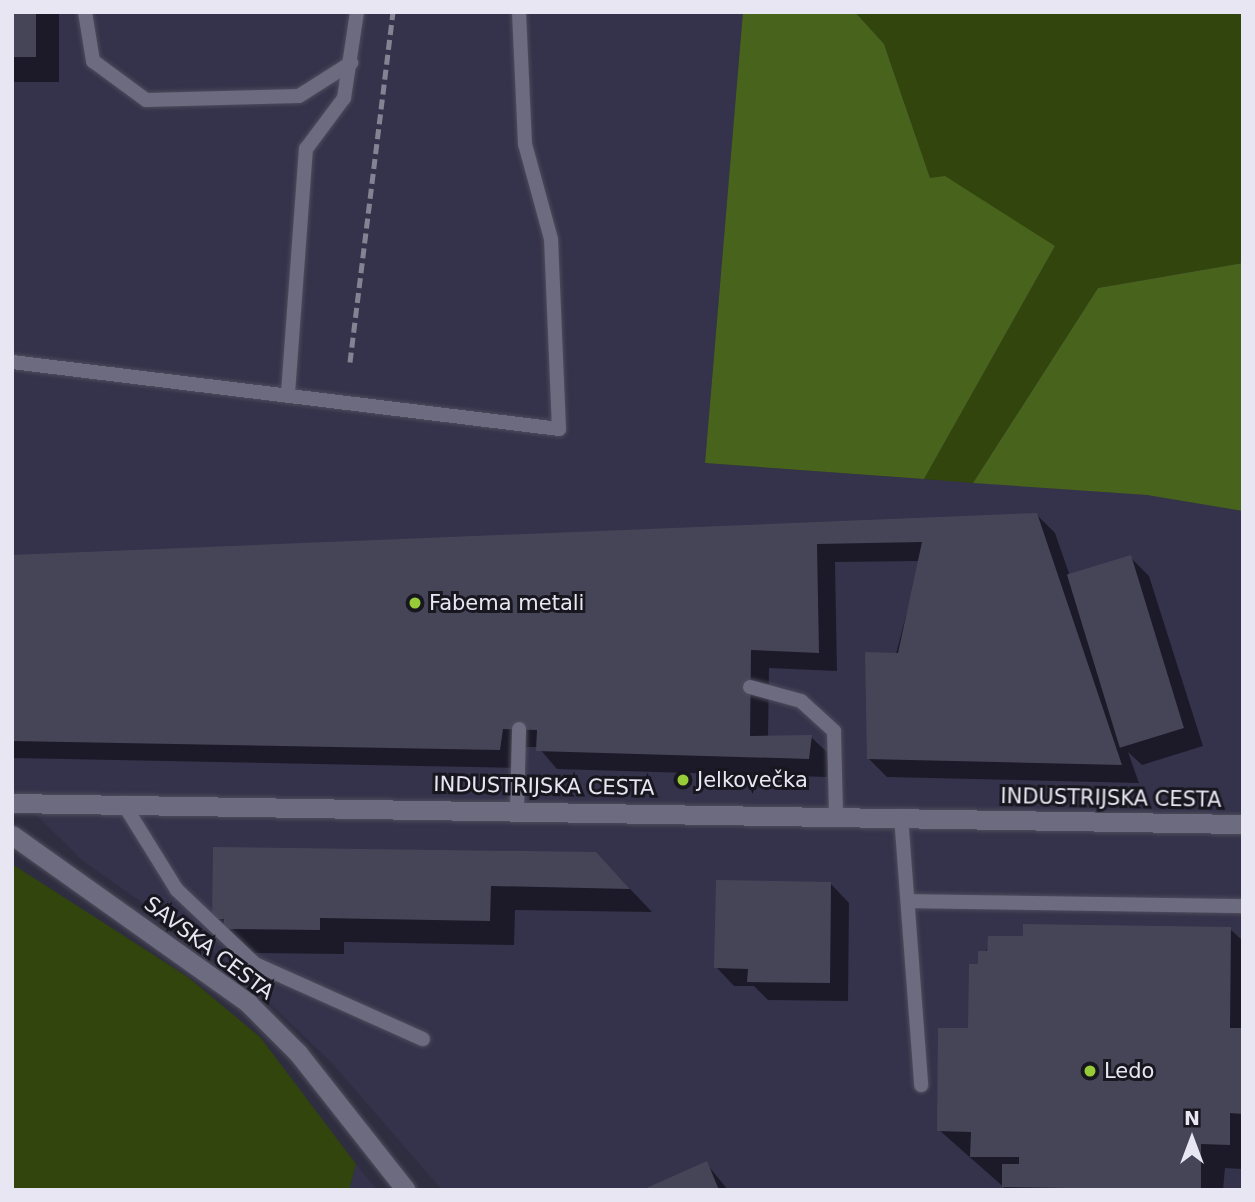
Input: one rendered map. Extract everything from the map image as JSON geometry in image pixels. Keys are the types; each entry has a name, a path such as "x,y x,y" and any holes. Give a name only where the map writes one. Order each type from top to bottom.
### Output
{"street":[{"name":"INDUSTRIJSKA CESTA","path":"12,803 517,808 1243,824"},
{"name":"SAVSKA CESTA","path":"12,835 248,1003 298,1053 406,1190"}],"lane":[{"path":"85,12 93,61 146,100 299,96 351,64"},
{"path":"288,393 306,149 335,118 351,64 357,12"},
{"path":"12,362 288,393 559,429 551,239 525,144 519,12"},
{"path":"750,687 801,701 834,731 836,814"},
{"path":"517,808 519,729"},
{"path":"123,803 177,890 255,964 423,1039"},
{"path":"901,816 921,1086"},
{"path":"908,901 1243,906"}],"shaded area":[{"path":"12,12 743,12 705,463 1147,495 1243,511 1243,1190 442,1190 332,1063 222,958 83,861 12,791"},
{"path":"356,1164 377,1190 349,1190"}],"green space":[{"path":"743,12 855,12 884,44 930,178 945,176 1055,246 924,479 705,463"},
{"path":"855,12 1243,12 1243,263 1098,288 973,483 924,479 1055,246 930,178 884,44"},
{"path":"1243,263 1243,511 1147,495 973,483 1098,288"},
{"path":"12,864 188,977 260,1037 356,1164 349,1190 12,1190"}],"building":[{"path":"12,12 36,12 36,57 12,57"},
{"name":"Fabema metali","path":"1037,513 1122,765 867,759 865,652 898,653 922,542 817,544 819,653 751,650 750,736 812,735 809,759 536,751 537,730 503,729 500,750 12,741 12,555"},
{"path":"1131,555 1184,728 1120,748 1067,575"},
{"path":"213,847 596,852 630,889 491,886 490,921 320,918 320,930 223,929 224,919 212,919"},
{"path":"716,880 831,882 830,983 747,982 748,969 714,968"},
{"name":"Ledo","path":"1023,924 1231,927 1230,1028 1243,1028 1243,1114 1230,1113 1230,1145 1201,1144 1201,1190 1002,1187 1002,1164 1019,1164 1019,1157 970,1157 971,1132 937,1131 938,1028 968,1028 969,964 978,964 978,951 987,951 988,936 1023,936"},
{"path":"707,1161 719,1190 642,1190"}],"railway":[{"path":"350,362 393,12"}],"place":[{"name":"Fabema metali","path":"415,603"},
{"name":"Jelkovečka","path":"683,780"},
{"name":"Ledo","path":"1090,1071"}]}
